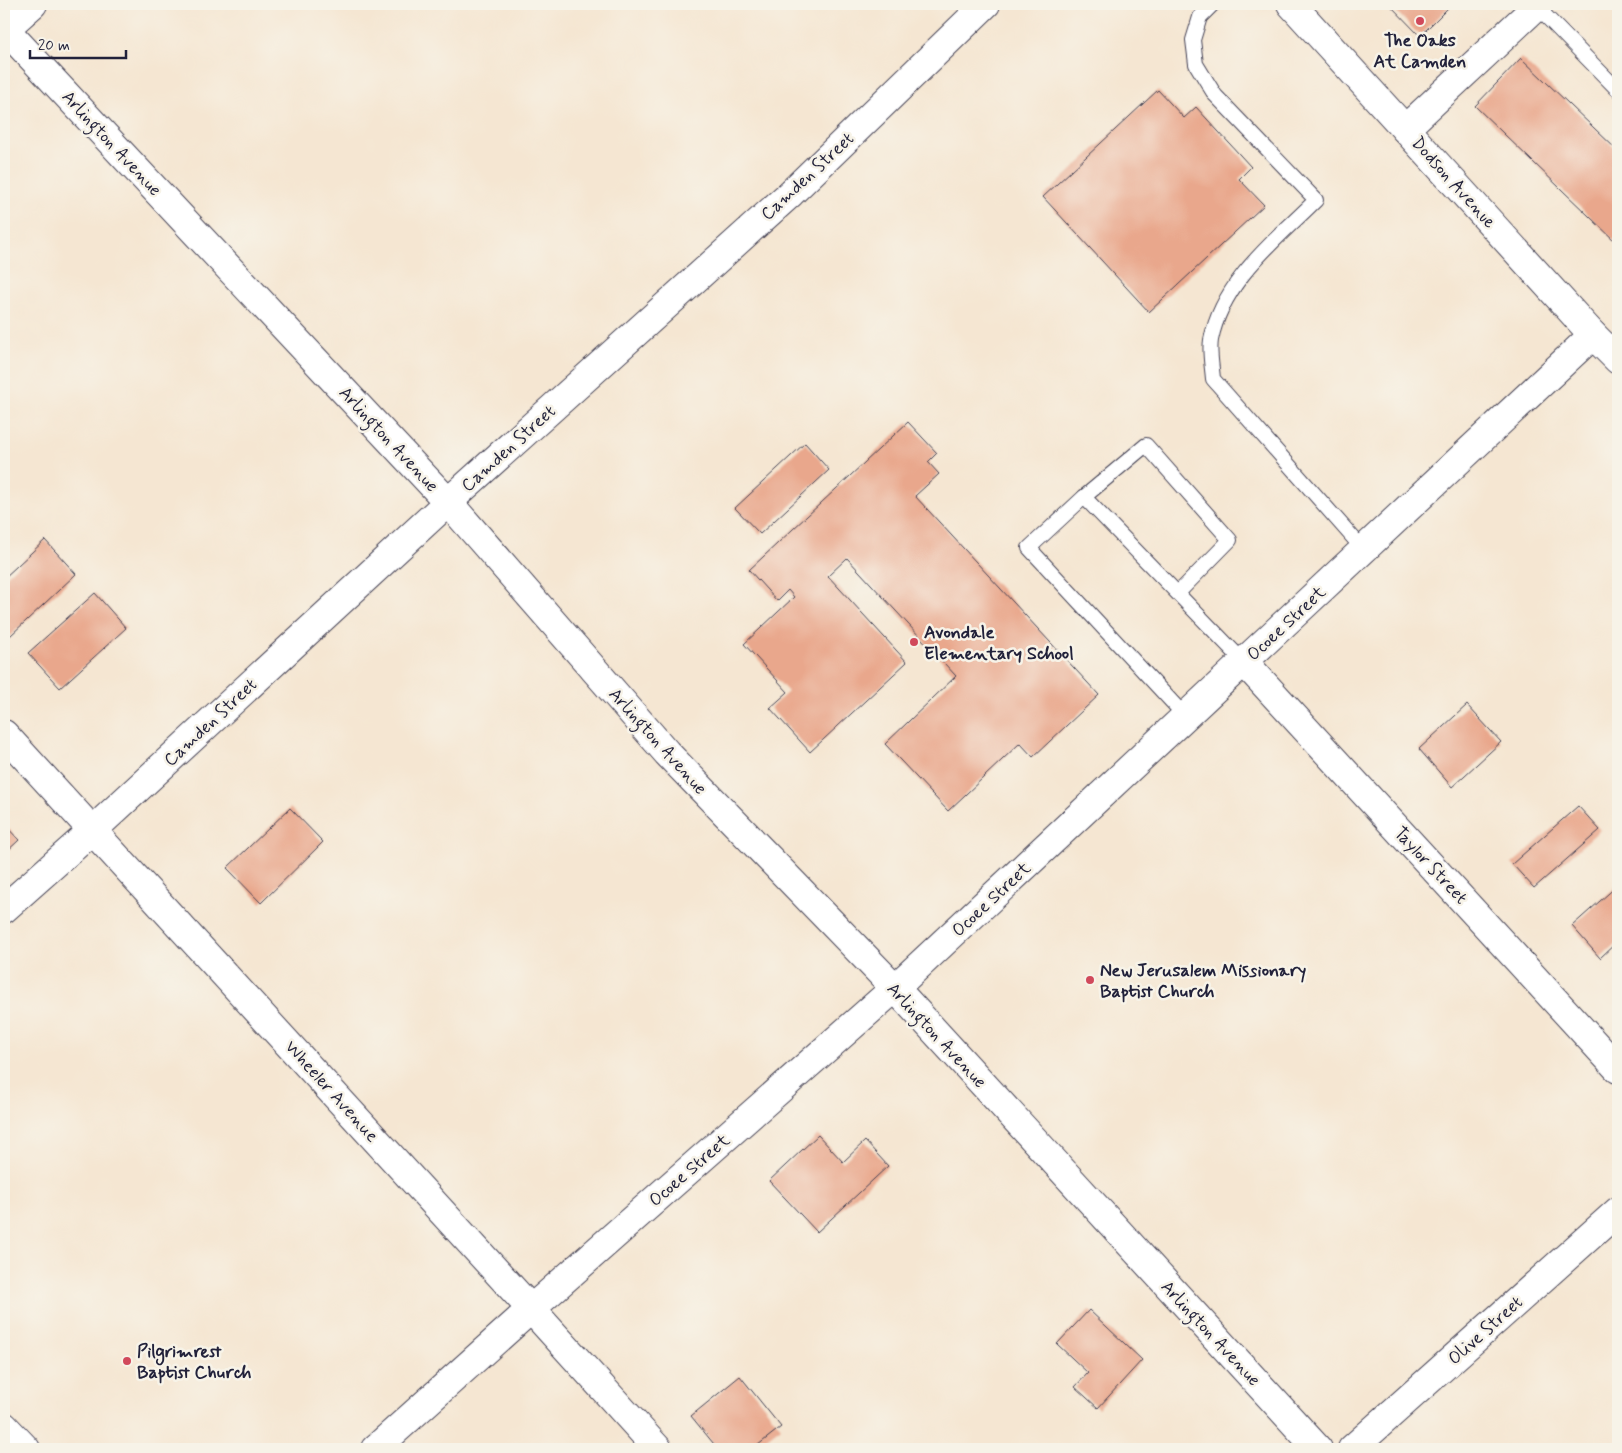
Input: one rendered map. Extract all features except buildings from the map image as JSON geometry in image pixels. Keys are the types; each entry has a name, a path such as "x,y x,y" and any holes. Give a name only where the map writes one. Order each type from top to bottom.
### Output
{"street":[{"path":"4,29 33,4"},
{"name":"Camden Street","path":"4,909 93,830 448,502 791,193 986,4"},
{"name":"Dodson Avenue","path":"1291,4 1593,335 1618,358"},
{"path":"1405,129 1537,5"},
{"name":"Arlington Avenue","path":"4,29 448,502 667,753 895,988 1318,1449"},
{"name":"Ocoee Street","path":"375,1449 531,1308 895,988 1593,335"},
{"name":"Taylor Street","path":"1244,662 1618,1069"},
{"name":"Wheeler Avenue","path":"4,734 658,1449"},
{"name":"Olive Street","path":"1352,1449 1618,1211"},
{"path":"4,1426 26,1449"}],"lane":[{"path":"1213,4 1200,18 1193,40 1196,64 1215,95 1316,200 1243,272 1219,311 1211,342 1213,378 1364,550"},
{"path":"1537,5 1618,90"},
{"path":"1178,593 1230,540 1146,445 1084,497 1029,548 1186,716"},
{"path":"1084,497 1244,662"}],"place":[{"name":"The Oaks At Camden","path":"1420,21"},
{"name":"Avondale Elementary School","path":"914,642"},
{"name":"New Jerusalem Missionary Baptist Church","path":"1090,980"},
{"name":"Pilgrimrest Baptist Church","path":"127,1361"}]}
